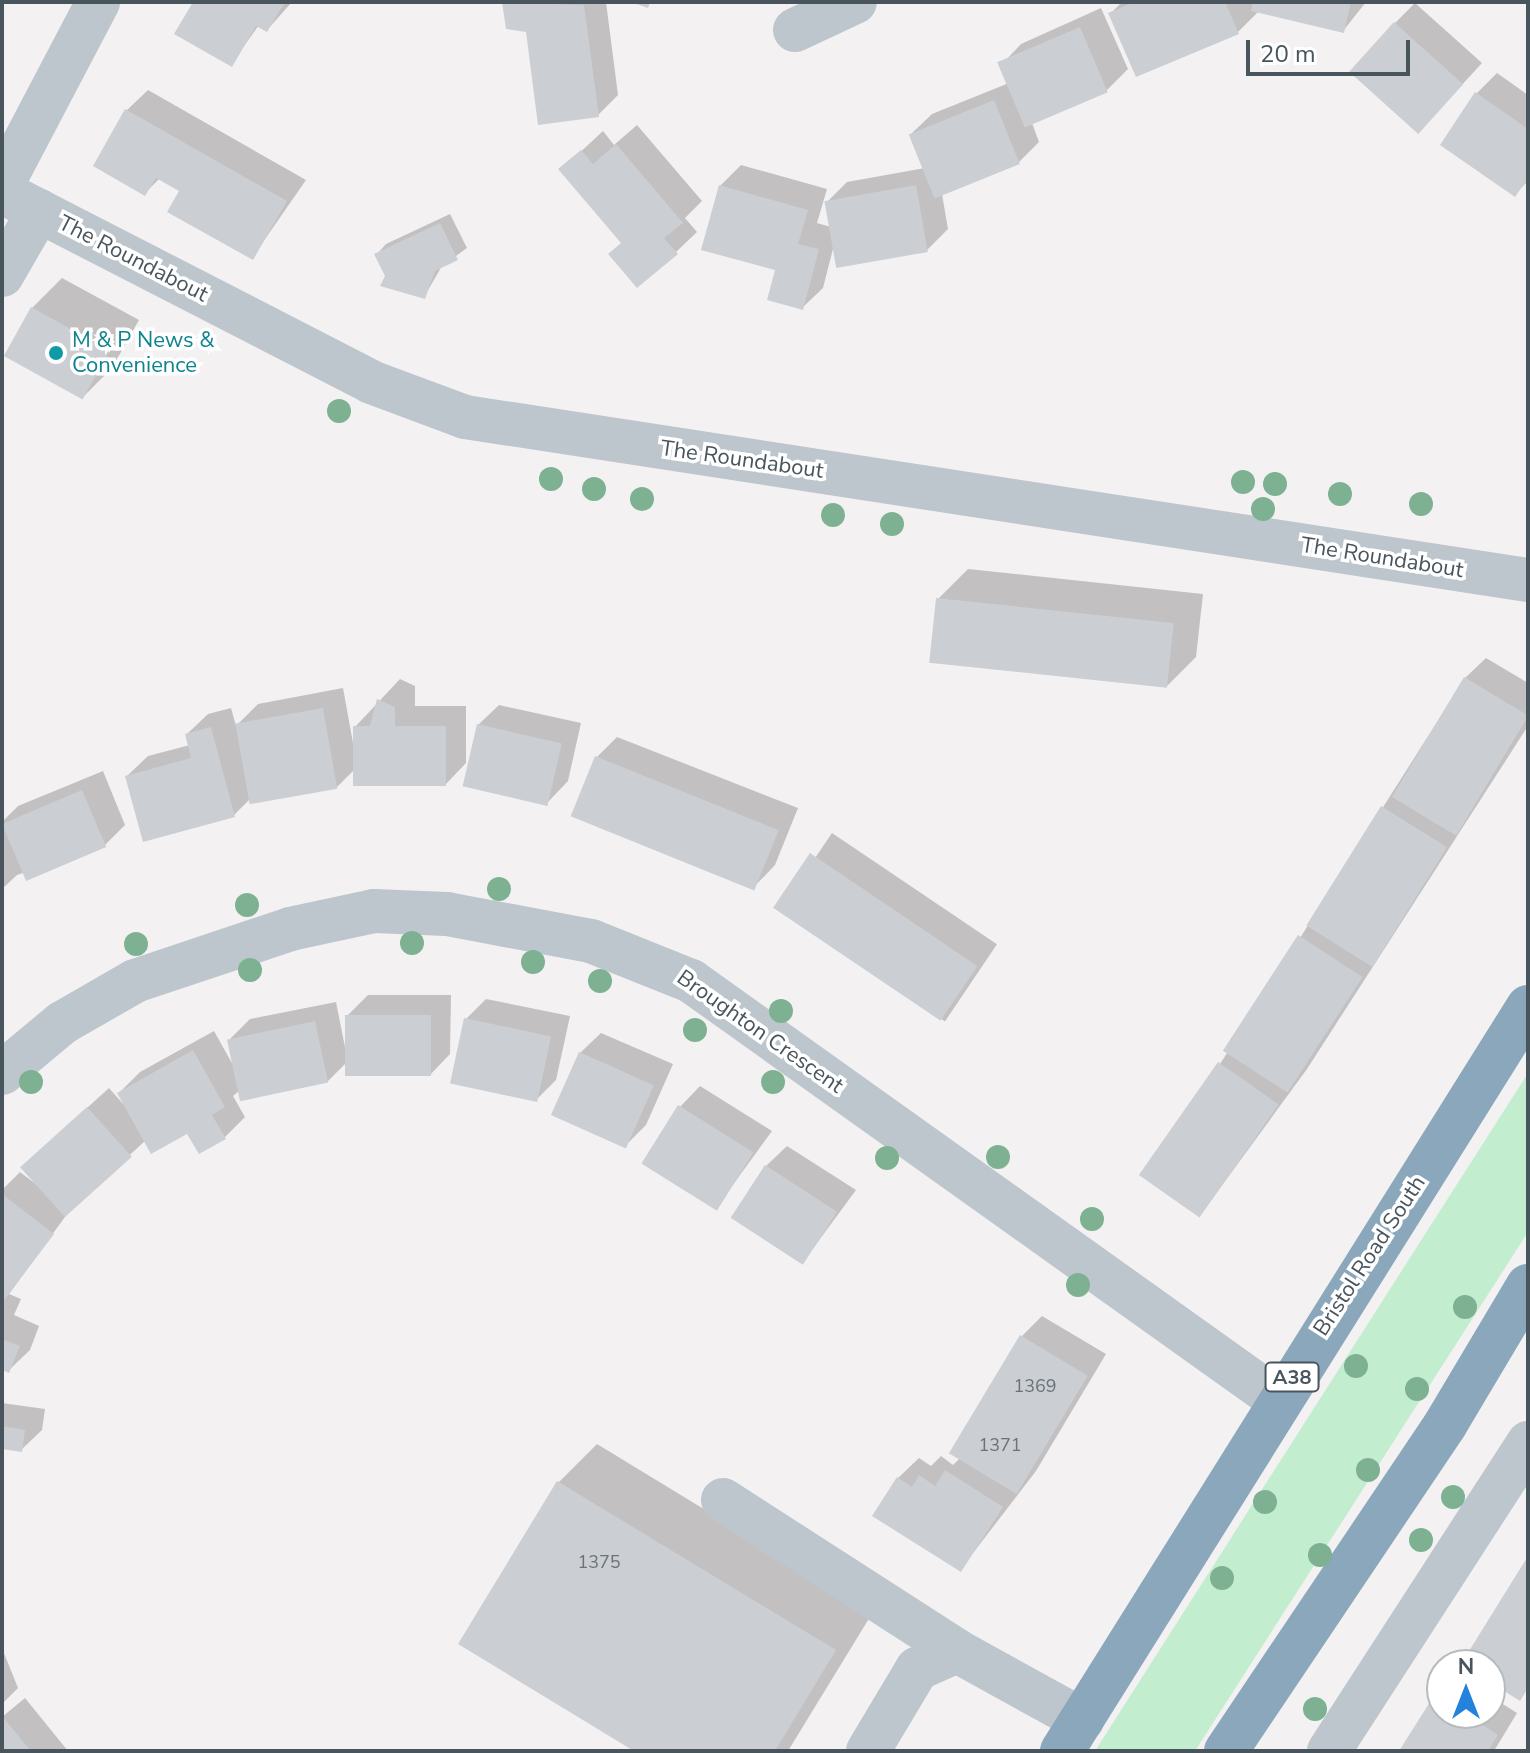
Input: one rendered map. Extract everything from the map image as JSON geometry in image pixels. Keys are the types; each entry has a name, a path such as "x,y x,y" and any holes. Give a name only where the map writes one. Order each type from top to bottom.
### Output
{"highway":[{"name":"Bristol Road South","path":"1072,1735 1277,1399 1528,1007"},
{"path":"1226,1751 1445,1425 1528,1286"}],"street":[{"path":"2,185 98,2"},
{"path":"795,30 855,2"},
{"path":"2,275 21,201"},
{"name":"The Roundabout","path":"21,201 371,382 465,417 1528,580"},
{"name":"Broughton Crescent","path":"2,1073 62,1023 135,981 290,929 374,911 447,914 578,937 642,956 691,981 1277,1399"},
{"path":"1329,1751 1528,1443"},
{"path":"723,1500 957,1651 1072,1735"},
{"path":"868,1751 917,1669 957,1651"}],"green space":[{"path":"1528,1073 1528,1232 1195,1751 1095,1751"}],"building":[{"path":"193,2 285,2 267,32 256,26 232,67 174,34"},
{"path":"502,2 584,5 599,117 538,125 526,32 506,29"},
{"path":"631,2 650,2 648,8"},
{"path":"1134,2 1225,2 1239,34 1136,77 1108,13"},
{"path":"1253,2 1351,2 1344,33 1251,11"},
{"path":"1394,22 1463,84 1418,134 1349,72"},
{"path":"1080,27 1108,92 1025,128 997,62"},
{"path":"1475,92 1528,129 1528,178 1515,197 1440,145"},
{"path":"994,100 1020,164 935,198 909,134"},
{"path":"125,109 287,201 253,260 167,212 179,191 156,178 145,196 93,166"},
{"path":"616,144 683,223 664,238 678,254 637,288 608,254 621,243 558,169 581,150 593,164"},
{"path":"719,185 808,210 798,244 819,249 803,310 767,300 775,270 701,250"},
{"path":"916,185 928,252 836,268 824,201"},
{"path":"440,223 458,260 435,271 425,299 380,286 385,276 374,254"},
{"name":"M & P News & Convenience","path":"31,307 110,351 83,400 4,356"},
{"path":"936,598 1174,623 1167,688 929,663"},
{"path":"1464,677 1528,716 1456,836 1392,797"},
{"path":"377,699 395,707 395,726 446,726 446,786 353,786 353,726 370,726"},
{"path":"323,708 337,789 250,804 235,723"},
{"path":"477,724 562,744 547,806 463,786"},
{"path":"211,727 235,817 143,842 125,776 191,758 185,734"},
{"path":"595,756 779,830 754,890 571,816"},
{"path":"82,790 106,847 26,881 2,824"},
{"path":"1381,806 1447,847 1372,967 1306,926"},
{"path":"810,853 977,966 941,1021 773,908"},
{"path":"1298,935 1363,977 1287,1093 1223,1051"},
{"path":"345,1015 431,1015 431,1076 345,1076"},
{"path":"464,1018 551,1037 537,1102 450,1084"},
{"path":"315,1021 328,1083 240,1101 227,1040"},
{"path":"193,1050 225,1107 212,1115 226,1139 199,1154 187,1134 151,1154 117,1093"},
{"path":"579,1052 654,1085 626,1148 551,1115"},
{"path":"1218,1062 1279,1104 1199,1217 1139,1175"},
{"path":"678,1105 753,1152 717,1211 641,1164"},
{"path":"87,1107 132,1157 65,1217 20,1167"},
{"path":"765,1165 837,1212 803,1265 731,1218"},
{"path":"2,1194 54,1234 2,1303"},
{"path":"1020,1335 1088,1376 1017,1494 949,1453"},
{"path":"2,1339 20,1346 9,1373 2,1370"},
{"path":"2,1426 25,1430 22,1452 2,1449"},
{"path":"945,1470 1003,1507 961,1572 872,1516 897,1477 912,1487 919,1475 935,1486"},
{"path":"557,1481 836,1650 775,1751 634,1751 458,1644"},
{"path":"1528,1556 1528,1688 1520,1701 1506,1692 1506,1649 1470,1649"},
{"path":"1426,1708 1426,1729 1489,1729 1498,1735 1488,1751 1399,1751"},
{"path":"2,1716 31,1751 2,1751"}],"place":[{"name":"M & P News & Convenience","path":"56,353"}]}
